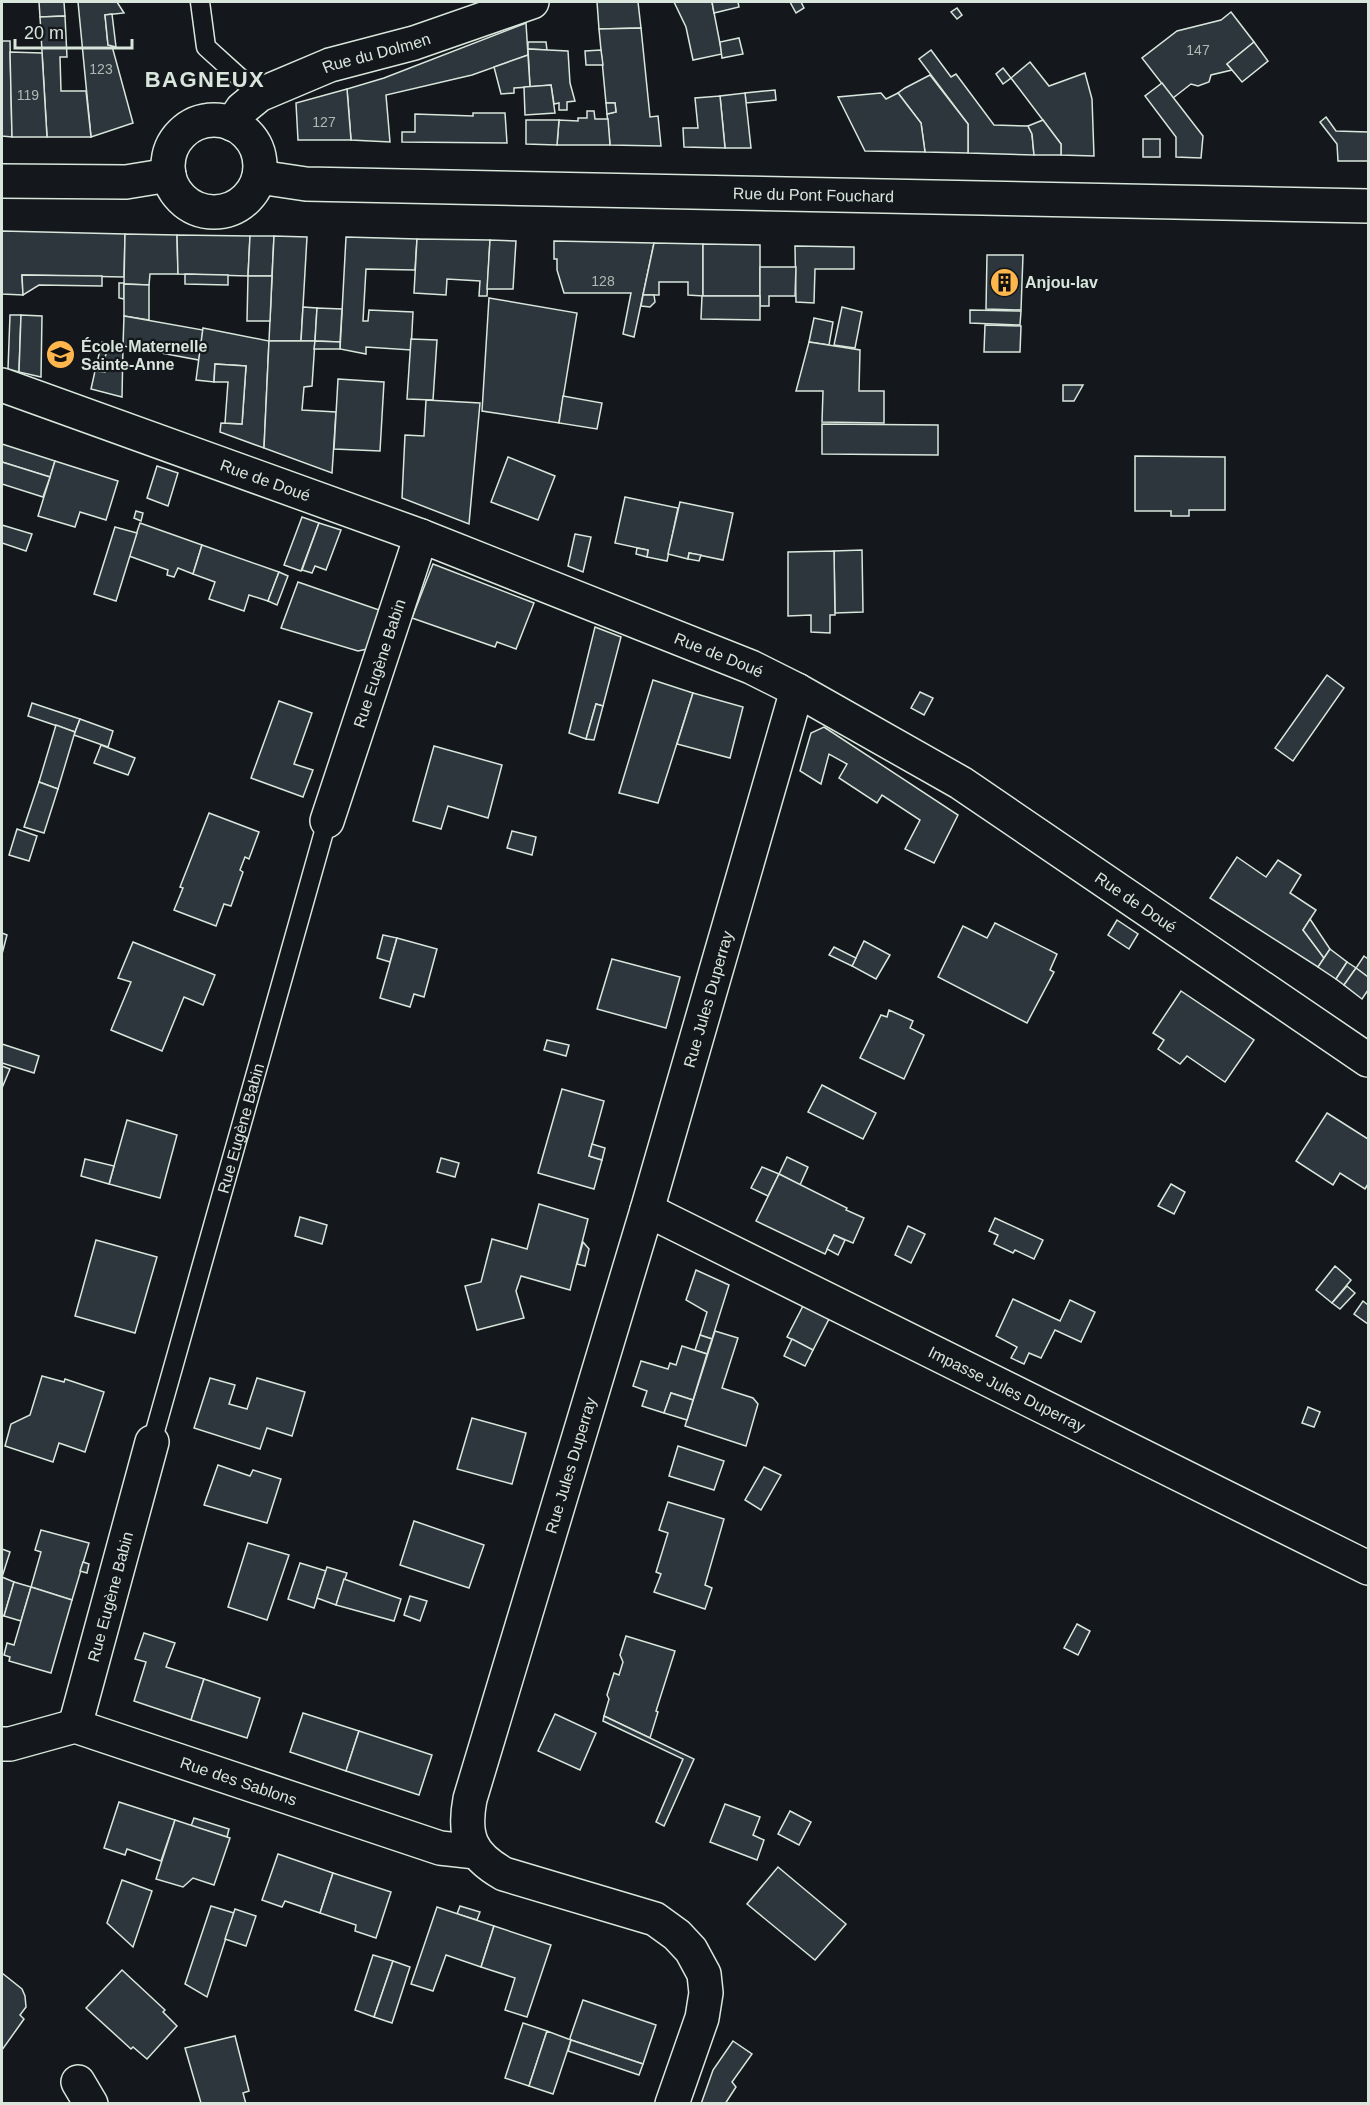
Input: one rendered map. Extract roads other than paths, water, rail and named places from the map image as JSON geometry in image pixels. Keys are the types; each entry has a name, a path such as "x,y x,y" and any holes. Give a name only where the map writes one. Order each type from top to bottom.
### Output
{"street":[{"name":"Rue du Dolmen","path":"232,124 242,109 260,95 330,65 414,43 532,2"},
{"path":"218,120 232,124 252,140 259,158 259,177 253,192 242,203 228,211 213,213 197,210 184,201 174,189 169,175 170,154 180,135 190,127 218,120"},
{"path":"2,181 126,182 169,175"},
{"name":"Rue du Pont Fouchard","path":"259,177 306,184 1368,206"},
{"name":"Rue de Doué","path":"2,385 421,536 750,667 797,690 961,783 1368,1060"},
{"name":"Rue Eugène Babin","path":"327,821 421,536"},
{"name":"Rue Jules Duperray","path":"476,1852 468,1834 467,1816 470,1799 647,1210 797,690"},
{"name":"Impasse Jules Duperray","path":"647,1210 1368,1568"},
{"name":"Rue Eugène Babin","path":"75,1726 152,1442"},
{"path":"2,1744 10,1744 75,1726"},
{"name":"Rue des Sablons","path":"75,1726 440,1848 476,1852"},
{"path":"476,1852 487,1864 504,1874 655,1919 677,1935 691,1950 704,1974 706,1993 702,2018 672,2103"}],"lane":[{"path":"200,2 206,47 260,95"},
{"name":"Rue Eugène Babin","path":"152,1442 327,821"}],"place":[{"name":"Anjou-lav","path":"1004,282"},
{"name":"École Maternelle Sainte-Anne","path":"60,355"}],"district":[{"name":"BAGNEUX","path":"205,79"}]}
